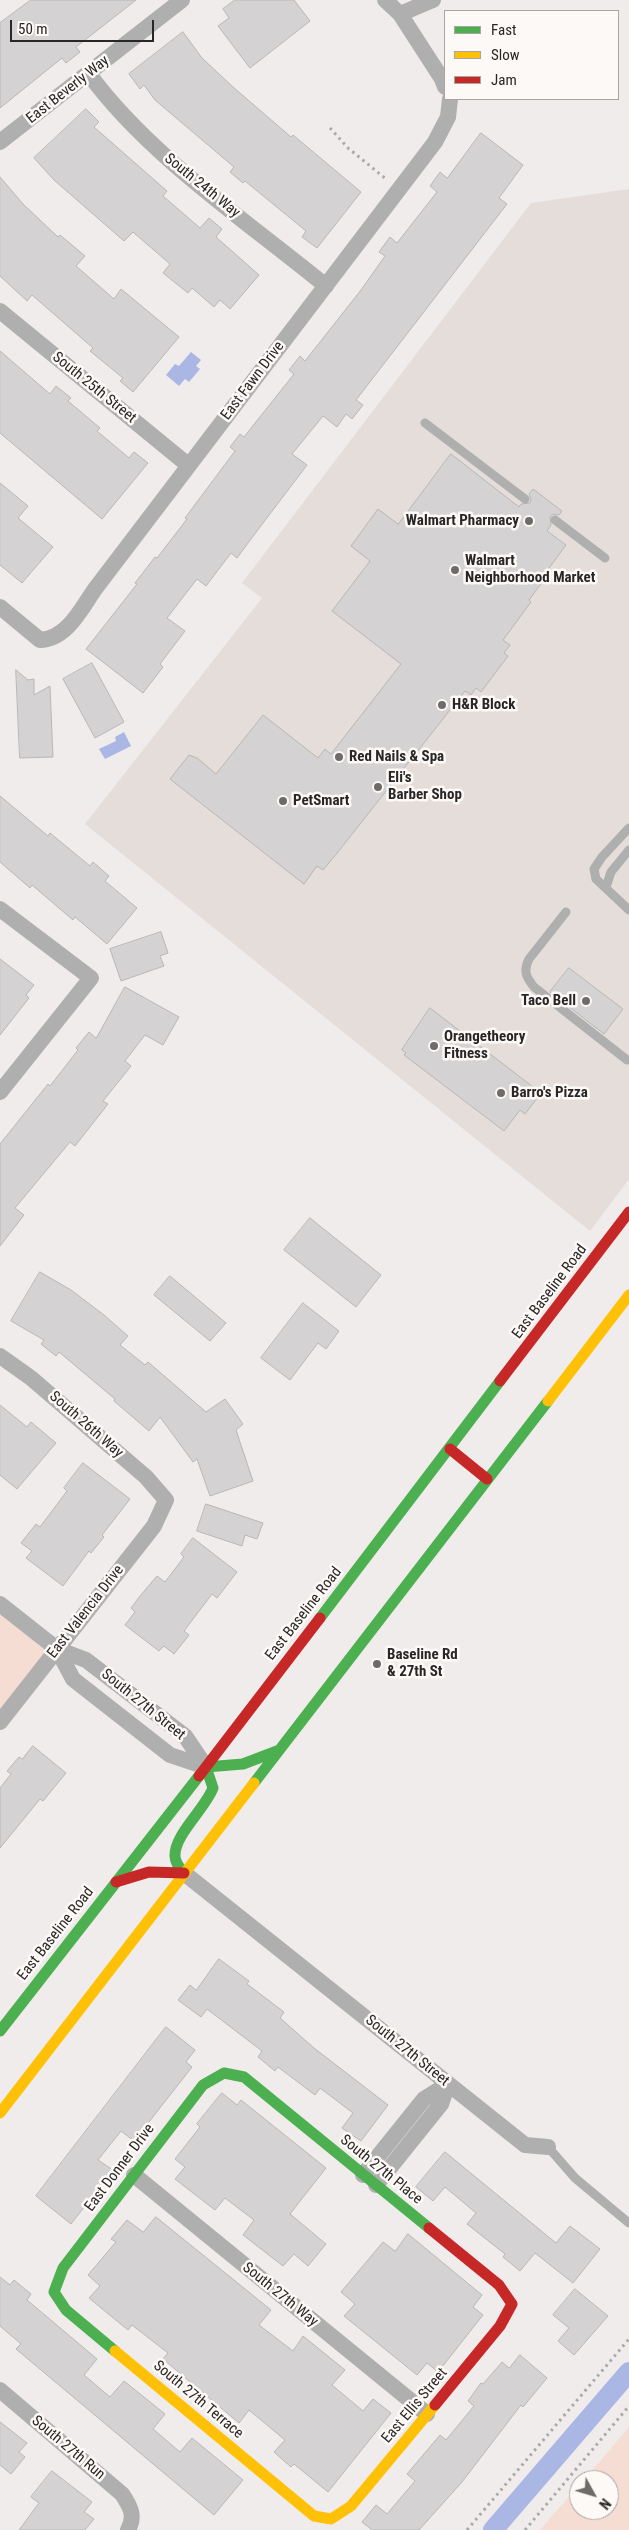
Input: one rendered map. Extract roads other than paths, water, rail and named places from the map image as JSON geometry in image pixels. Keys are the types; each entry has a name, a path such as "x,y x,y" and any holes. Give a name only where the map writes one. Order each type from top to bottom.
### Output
{"main road":[{"name":"East Baseline Road","path":"0,2031 206,1767 629,1212"},
{"path":"0,2113 629,1295"},
{"path":"450,1449 487,1479"},
{"path":"184,1872 175,1862 174,1851 180,1839 210,1796 213,1788 206,1767 240,1766 262,1760 279,1750"},
{"path":"116,1882 132,1873 144,1871 184,1872"},
{"name":"South 27th Place","path":"224,2073 244,2077 499,2286 512,2304"},
{"name":"East Donner Drive","path":"54,2292 62,2268 203,2085 224,2073"},
{"name":"South 27th Terrace","path":"54,2292 66,2310 314,2516 332,2519"},
{"name":"East Ellis Street","path":"332,2519 351,2506 500,2326 512,2304"}],"street":[{"name":"East Beverly Way","path":"0,142 182,0"},
{"path":"385,0 403,7 433,0"},
{"path":"403,7 444,84"},
{"name":"South 24th Way","path":"89,74 105,96 167,158 326,286"},
{"name":"East Fawn Drive","path":"0,608 40,640 51,640 69,626 94,588 435,142 448,117 450,100"},
{"name":"South 25th Street","path":"0,311 188,465"},
{"path":"0,909 91,978 0,1092"},
{"name":"South 26th Way","path":"0,1356 31,1378 146,1477 166,1500"},
{"name":"East Valencia Drive","path":"0,1722 154,1526 166,1500"},
{"name":"South 27th Street","path":"0,1604 57,1649 86,1660 185,1736 206,1767"},
{"name":"South 27th Street","path":"57,1649 73,1679 170,1754 206,1767"},
{"name":"South 27th Street","path":"184,1872 525,2145 548,2147"},
{"path":"363,2174 424,2100 448,2084"},
{"path":"376,2185 441,2104 448,2084"},
{"path":"395,2134 409,2145"},
{"name":"South 27th Way","path":"134,2175 427,2414"},
{"name":"South 27th Run","path":"0,2390 122,2494 132,2510 132,2523 128,2530"}],"lane":[{"path":"425,422 525,499"},
{"path":"555,520 605,558"},
{"path":"629,828 602,857 594,869 596,879 629,910"},
{"path":"606,887 611,872 629,850"},
{"path":"566,912 530,959 526,966 526,975 534,987 628,1060"},
{"name":"South 27th Street","path":"548,2147 575,2178 629,2223"}],"water":[{"path":"191,352 201,360 196,366 200,369 189,382 185,379 179,386 166,375 175,364 179,366"},
{"path":"124,732 131,746 105,759 99,749 116,741 115,737"}],"waterway":[{"path":"493,2530 629,2372"}],"place":[{"name":"Walmart Pharmacy","path":"529,521"},
{"name":"Walmart Neighborhood Market","path":"455,570"},
{"name":"H&R Block","path":"442,705"},
{"name":"Red Nails & Spa","path":"339,757"},
{"name":"Eli's Barber Shop","path":"378,787"},
{"name":"PetSmart","path":"283,801"},
{"name":"Taco Bell","path":"586,1001"},
{"name":"Orangetheory Fitness","path":"434,1046"},
{"name":"Barro's Pizza","path":"501,1093"},
{"name":"Baseline Rd & 27th St","path":"377,1664"}]}
